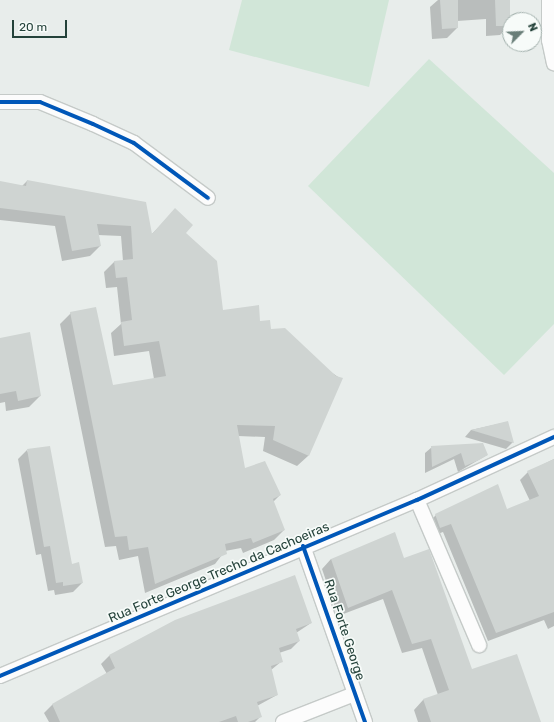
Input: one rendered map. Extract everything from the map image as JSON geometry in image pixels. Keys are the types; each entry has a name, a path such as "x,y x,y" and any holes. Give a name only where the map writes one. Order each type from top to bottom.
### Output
{"street":[{"path":"549,0 549,40 554,64"},
{"path":"0,102 40,102 93,124 134,143 208,198"},
{"name":"Rua Forte George Trecho da Cachoeiras","path":"0,676 303,546 417,500 554,437"},
{"path":"417,500 479,645"},
{"name":"Rua Forte George","path":"303,546 365,722"},
{"path":"283,722 354,694"}],"green space":[{"path":"242,0 389,0 369,87 229,50"},
{"path":"429,59 554,173 554,324 504,375 308,186"}],"building":[{"path":"440,0 458,0 458,28 442,29"},
{"path":"495,0 510,0 510,12 502,12 502,26 496,26"},
{"path":"27,180 146,202 152,234 175,208 193,225 186,233 217,261 223,310 259,305 260,321 270,320 271,329 285,328 336,376 343,378 309,456 273,440 275,426 237,425 245,468 265,461 281,495 273,499 285,530 253,543 251,538 225,544 227,554 155,584 148,547 129,550 127,536 115,537 70,312 96,307 113,385 166,376 159,341 124,346 121,322 132,320 127,277 116,278 114,261 133,259 131,226 97,224 101,246 72,251 65,216 0,208 0,181 26,186"},
{"path":"30,332 41,396 18,401 16,391 0,394 0,338"},
{"path":"508,421 514,443 471,430"},
{"path":"483,443 488,455 479,460 465,466 461,453 432,467 431,446"},
{"path":"50,446 72,564 79,562 83,583 63,586 63,582 56,583 50,546 44,547 27,449"},
{"path":"554,459 554,612 496,633 451,524 440,528 435,514 498,484 507,509 539,496 527,471"},
{"path":"395,532 404,558 429,549 472,669 517,654 541,722 431,722 423,699 449,690 431,639 412,644 392,590 348,608 331,559"},
{"path":"295,575 312,623 296,629 300,641 279,648 283,662 271,666 278,695 257,702 262,717 248,722 238,722 236,716 219,722 60,722 52,704 115,668 109,655 175,620"}],"cycle path":[{"path":"0,102 40,102 93,124 134,143 208,198"},
{"path":"0,676 417,500 554,437"},
{"path":"303,546 365,722"}]}
